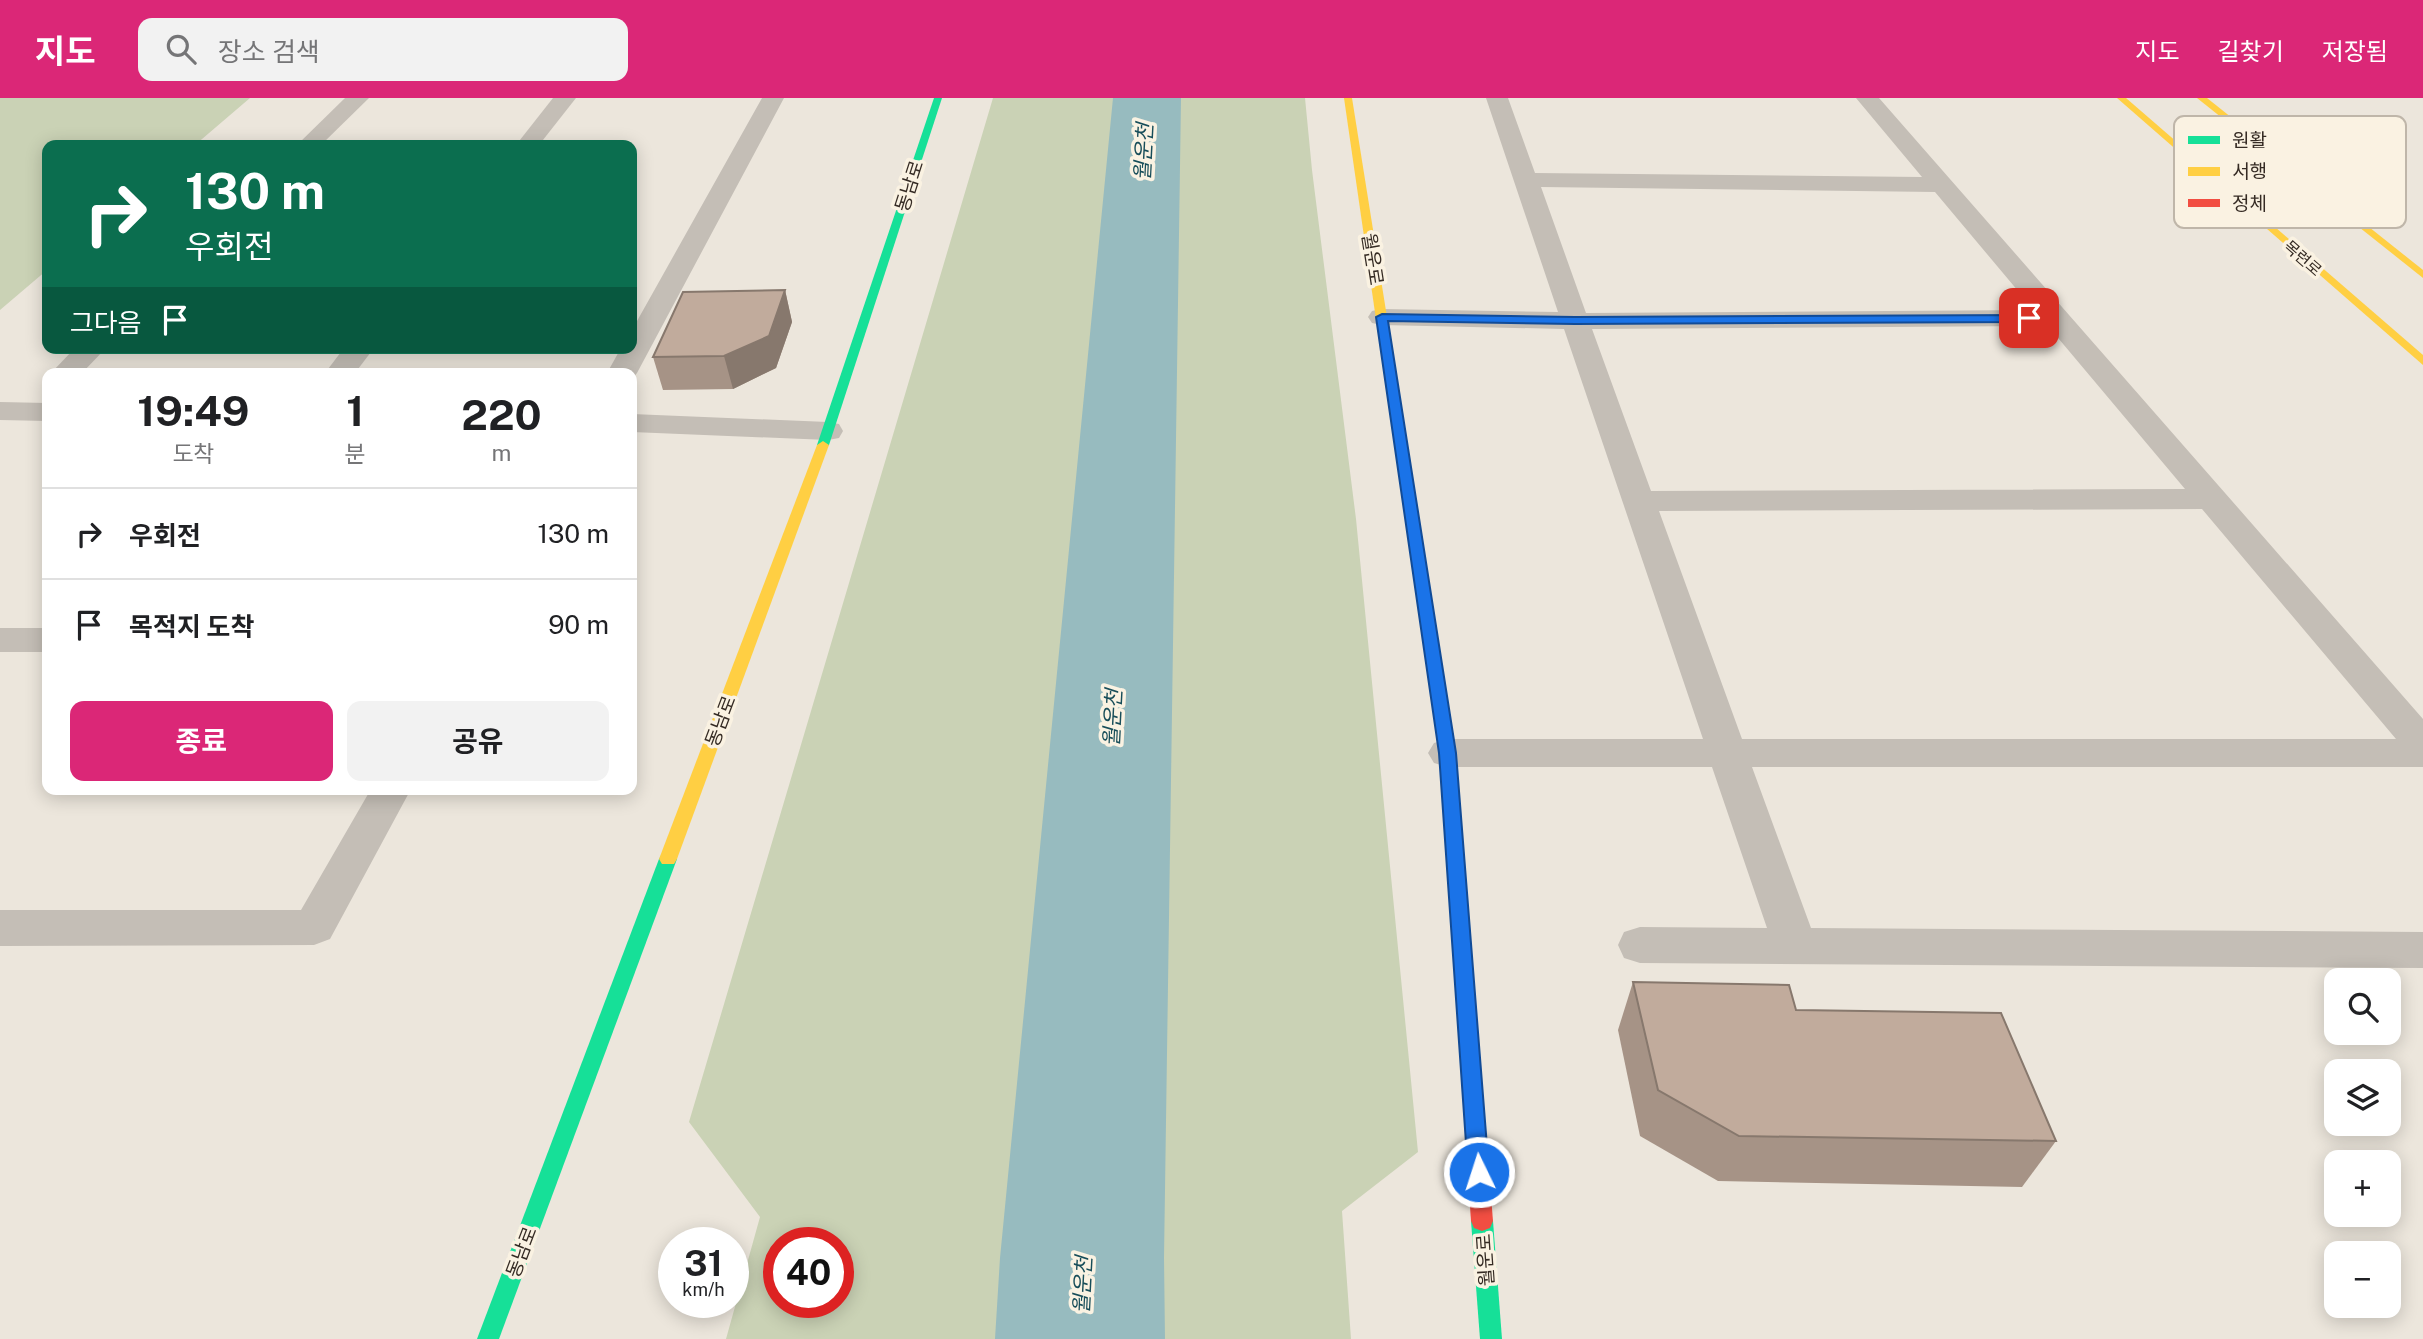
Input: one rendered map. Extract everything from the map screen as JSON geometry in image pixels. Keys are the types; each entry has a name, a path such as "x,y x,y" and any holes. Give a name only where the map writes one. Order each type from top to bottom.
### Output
{"street":[{"path":"313,140 358,98"},
{"path":"531,140 565,98"},
{"path":"637,346 772,98"},
{"name":"동남로","path":"488,1339 828,431 938,98"},
{"name":"월운로","path":"1348,98 1448,753 1491,1339"},
{"path":"1497,98 1795,946"},
{"path":"1867,98 2423,745"},
{"name":"목련로","path":"2121,98 2174,144"},
{"path":"2201,98 2224,116"},
{"path":"1526,180 1942,186"},
{"name":"목련로","path":"2270,228 2423,361"},
{"path":"2364,228 2423,275"},
{"path":"1382,317 1575,321 2056,318"},
{"path":"70,368 86,354"},
{"path":"343,368 354,354"},
{"path":"23,411 42,394"},
{"path":"637,423 828,431"},
{"path":"1638,501 2212,499"},
{"path":"0,640 42,640"},
{"path":"1448,753 2423,753"},
{"path":"0,928 314,927 388,795"},
{"path":"1640,945 2423,950"}],"green space":[{"path":"0,98 250,98 201,140 42,140 42,274 0,310"},
{"path":"993,98 1305,98 1356,519 1418,1152 1342,1211 1351,1339 726,1339 732,1318 749,1318 749,1256 760,1217 689,1122"}],"building":[{"path":"785,290 769,336 724,356 653,357 683,292"},
{"path":"1633,982 1789,985 1796,1010 2001,1013 2056,1141 1739,1136 1658,1090"}],"waterway":[{"name":"월운천","path":"1080,1339 1082,1258 1147,98"}],"traffic: fast":[{"path":"823,445 938,98"},
{"path":"1388,361 1448,753 1456,868"},
{"path":"488,1339 668,859"},
{"path":"1482,1221 1491,1339"}],"traffic: slow":[{"path":"1348,98 1388,361"},
{"path":"2121,98 2174,144"},
{"path":"2201,98 2224,116"},
{"path":"2270,228 2423,361"},
{"path":"2364,228 2423,275"},
{"path":"668,859 823,445"}],"traffic: jam":[{"path":"1456,868 1482,1221"}],"route":[{"path":"1479,1172 1448,753 1382,317 1575,321 2029,318"}]}
